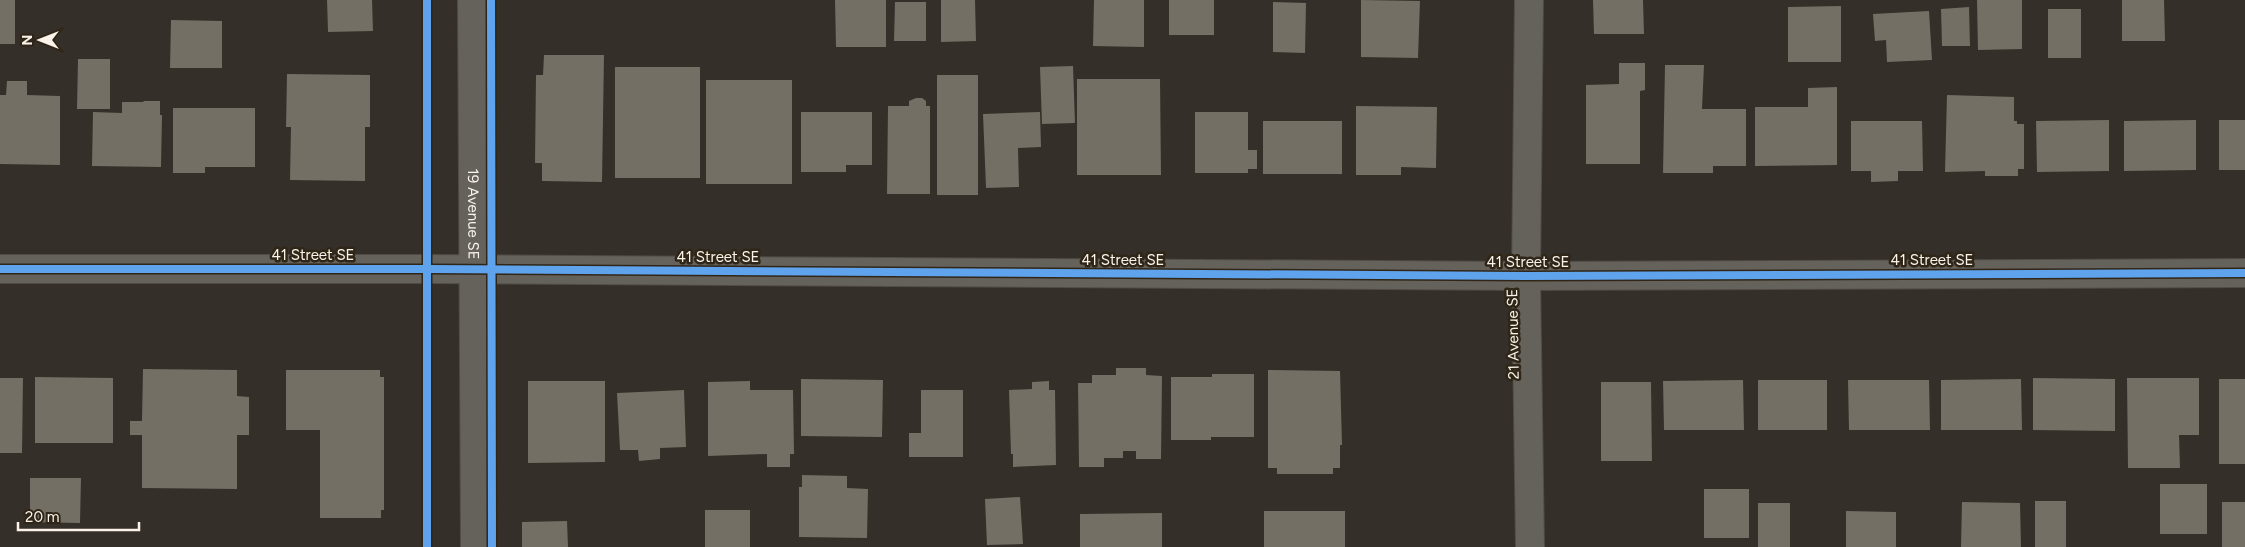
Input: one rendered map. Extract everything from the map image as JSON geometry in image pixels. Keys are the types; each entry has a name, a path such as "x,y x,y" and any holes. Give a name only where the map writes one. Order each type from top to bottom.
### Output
{"street":[{"name":"19 Avenue SE","path":"472,0 475,547"},
{"name":"21 Avenue SE","path":"1529,0 1526,276 1530,547"},
{"name":"41 Street SE","path":"0,269 1526,276 2245,273"}],"building":[{"path":"0,0 15,0 15,44 0,44"},
{"path":"327,0 372,0 373,31 328,32"},
{"path":"835,0 886,0 886,47 836,47"},
{"path":"941,0 975,0 976,41 941,42"},
{"path":"1094,0 1144,0 1144,47 1093,46"},
{"path":"1169,0 1214,0 1214,35 1169,35"},
{"path":"1361,0 1420,1 1418,58 1361,57"},
{"path":"1593,0 1643,0 1644,34 1594,34"},
{"path":"1977,0 2022,0 2022,49 1978,50"},
{"path":"2122,0 2164,0 2165,41 2122,41"},
{"path":"895,2 926,2 926,41 894,41"},
{"path":"1273,2 1306,3 1305,53 1273,52"},
{"path":"1841,6 1841,62 1788,62 1788,7"},
{"path":"1969,7 1970,46 1942,46 1941,9"},
{"path":"2048,9 2081,9 2081,58 2048,58"},
{"path":"1929,11 1932,60 1887,62 1886,40 1875,41 1873,14"},
{"path":"171,20 222,21 222,68 170,68"},
{"path":"544,55 604,55 602,182 542,181 542,163 535,163 536,75 543,75"},
{"path":"78,59 110,59 110,109 77,109"},
{"path":"1619,63 1645,63 1645,90 1640,91 1640,164 1586,164 1586,85 1619,84"},
{"path":"1665,65 1704,65 1702,109 1746,109 1746,166 1713,166 1713,173 1663,173"},
{"path":"1073,66 1075,123 1042,124 1040,67"},
{"path":"615,67 700,67 700,178 615,178"},
{"path":"287,74 370,75 370,127 365,127 365,181 290,180 291,127 286,127"},
{"path":"937,75 978,75 978,195 937,195"},
{"path":"1077,79 1160,79 1161,175 1077,175"},
{"path":"706,80 792,80 792,184 706,184"},
{"path":"7,81 27,81 27,95 60,96 60,165 0,164 0,95 6,95"},
{"path":"1837,87 1837,165 1755,166 1755,107 1808,107 1808,88"},
{"path":"1947,95 2014,97 2014,121 2017,121 2017,124 2024,124 2024,169 2018,169 2018,176 1985,176 1985,171 1945,172"},
{"path":"922,98 926,101 926,106 930,106 930,194 887,194 888,106 909,106 909,101"},
{"path":"160,101 160,115 162,115 161,167 92,166 93,112 122,113 122,102"},
{"path":"1356,106 1437,107 1436,168 1401,167 1401,175 1356,175"},
{"path":"173,108 255,108 255,167 205,167 205,173 173,173"},
{"path":"801,112 872,112 872,165 846,165 846,172 801,172"},
{"path":"1040,112 1041,147 1018,148 1019,187 986,188 983,114"},
{"path":"1195,112 1248,112 1248,150 1257,150 1257,169 1248,169 1248,173 1195,173"},
{"path":"2109,120 2109,171 2037,172 2036,121"},
{"path":"2196,120 2196,170 2124,171 2124,121"},
{"path":"2219,120 2245,120 2245,170 2219,170"},
{"path":"1263,121 1342,121 1342,174 1263,174"},
{"path":"1851,121 1922,121 1923,171 1898,171 1898,181 1871,182 1871,171 1851,171"},
{"path":"1116,368 1146,368 1146,375 1162,376 1161,459 1136,459 1136,451 1123,451 1123,458 1104,458 1104,467 1079,467 1078,383 1092,383 1092,375 1116,375"},
{"path":"143,369 237,370 237,396 249,397 249,435 237,435 237,489 142,488 142,435 130,435 130,421 142,421"},
{"path":"286,370 380,370 380,377 384,377 384,510 381,510 381,518 320,518 320,430 286,430"},
{"path":"1268,370 1340,371 1342,445 1340,445 1340,468 1333,468 1333,474 1277,474 1277,468 1268,468"},
{"path":"1212,374 1254,374 1254,437 1211,437 1211,440 1171,440 1171,377 1212,377"},
{"path":"35,377 113,378 113,443 35,443"},
{"path":"0,378 23,378 22,453 0,453"},
{"path":"2033,378 2115,379 2115,431 2033,430"},
{"path":"2127,378 2199,378 2199,435 2179,435 2180,468 2128,468"},
{"path":"801,379 883,380 882,437 801,436"},
{"path":"2021,379 2022,430 1941,430 1941,380"},
{"path":"2219,379 2245,379 2245,464 2219,464"},
{"path":"1743,380 1744,430 1664,430 1663,381"},
{"path":"1758,380 1827,380 1827,430 1758,430"},
{"path":"1848,380 1929,380 1930,430 1849,430"},
{"path":"528,381 605,381 605,462 528,463"},
{"path":"750,381 750,390 793,390 794,454 790,454 790,467 767,467 767,454 708,456 708,382"},
{"path":"1049,381 1049,390 1055,390 1056,465 1013,467 1009,390 1032,389 1032,382"},
{"path":"1601,382 1651,382 1652,461 1601,461"},
{"path":"684,390 686,447 660,448 660,459 639,461 638,450 620,450 617,393"},
{"path":"921,390 963,390 963,457 909,457 909,433 921,433"},
{"path":"802,475 847,476 847,488 868,489 867,538 799,537 799,487 802,487"},
{"path":"30,478 81,478 80,523 30,522"},
{"path":"2160,484 2207,484 2207,534 2160,534"},
{"path":"1704,489 1749,489 1749,538 1704,538"},
{"path":"1020,497 1023,544 987,545 985,499"},
{"path":"2035,501 2066,501 2066,547 2035,547"},
{"path":"1962,502 2020,503 2021,547 1961,547"},
{"path":"2222,502 2245,502 2245,547 2222,547"},
{"path":"1758,503 1790,503 1790,547 1758,547"},
{"path":"705,510 750,510 750,547 705,547"},
{"path":"1264,511 1345,511 1345,547 1264,547"},
{"path":"1846,511 1896,512 1896,547 1846,547"},
{"path":"1162,513 1162,547 1080,547 1080,514"},
{"path":"567,521 568,547 522,547 522,522"}],"cycle path":[{"path":"427,0 427,547"},
{"path":"491,0 492,547"},
{"path":"0,269 427,269 1526,276 2245,273"}]}
